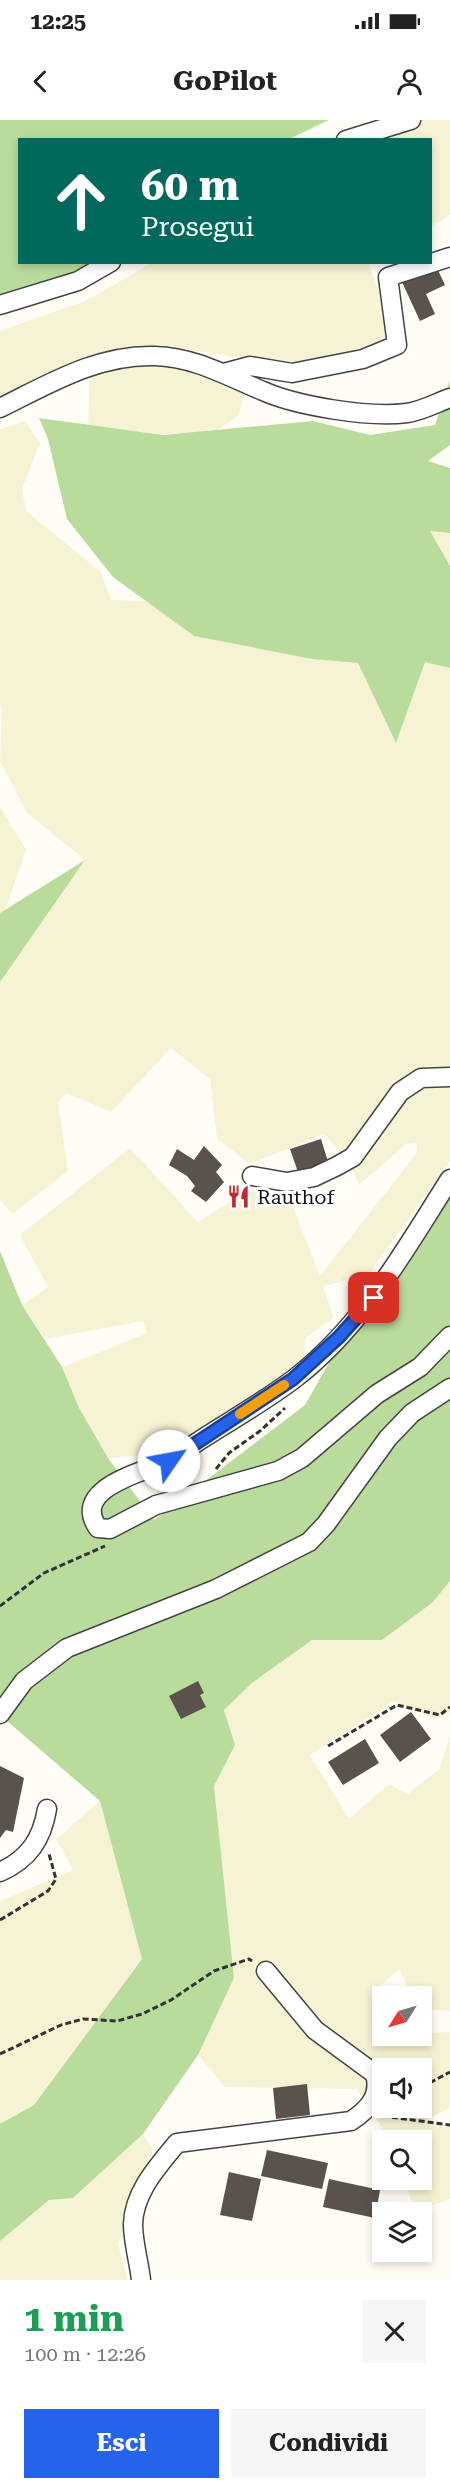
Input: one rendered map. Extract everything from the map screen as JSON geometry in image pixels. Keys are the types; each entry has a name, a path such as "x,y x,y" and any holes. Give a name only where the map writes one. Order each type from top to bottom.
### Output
{"street":[{"path":"352,138 411,120"},
{"path":"432,263 450,257"},
{"path":"0,305 78,281 108,264"},
{"path":"224,373 250,366 292,374 363,359 397,345 388,277 428,264"},
{"path":"0,408 74,372 131,357 172,357 198,363 287,400 371,413 408,413 450,398"},
{"path":"252,1176 287,1182 314,1177 337,1166 353,1157 400,1092 421,1078 450,1077"},
{"path":"450,1179 374,1298 339,1337 293,1379 169,1461 117,1481 99,1493 92,1507 94,1522 98,1528 110,1528 156,1505 278,1471 302,1458 376,1394 420,1367 450,1336"},
{"path":"0,1714 24,1681 67,1648 216,1589 309,1542 326,1524 388,1438 411,1413 450,1388"},
{"path":"0,1872 37,1845 47,1809"},
{"path":"141,2280 133,2224 138,2202 150,2175 177,2143 351,2121 363,2113 376,2096 378,2086 375,2074 315,2031 266,1971"}],"path":[{"path":"328,1746 397,1706 440,1715 450,1707"},
{"path":"0,1920 48,1891 56,1879 48,1852 37,1845"},
{"path":"0,2054 62,2025 83,2019 117,2021 142,2014 171,2000 214,1971 249,1959 266,1971"},
{"path":"432,2082 450,2072"},
{"path":"363,2113 450,2125"}],"shaded area":[{"path":"400,120 450,120 450,215 432,225 432,138 369,138"},
{"path":"150,264 368,264 386,309 384,339 321,362 282,365 155,344 171,365 244,392 239,415 215,432 158,434 88,425 90,363 0,404 0,331 85,301"},
{"path":"25,421 40,443 22,489 26,511 101,572 111,600 146,601 194,636 312,659 358,663 396,743 425,661 450,668 450,1079 419,1085 374,1112 344,1155 324,1134 250,1164 217,1139 210,1079 171,1048 111,1112 66,1093 58,1103 68,1171 12,1214 0,1200 0,982 85,860 27,813 0,761 2,708 0,707 0,429"},
{"path":"430,531 450,533 450,566"},
{"path":"0,806 26,850 5,910 0,913"},
{"path":"450,1086 450,1161 368,1275 323,1286 334,1318 305,1338 305,1360 177,1449 154,1454 108,1458 78,1408 62,1367 147,1333 143,1321 45,1339 22,1305 48,1287 20,1235 130,1148 198,1222 248,1191 288,1194 320,1276 416,1154 417,1143 406,1144 359,1185 351,1166 417,1089"},
{"path":"450,1581 450,1712 435,1719 394,1701 310,1755 349,1819 389,1784 408,1794 439,1769 450,1736 450,2011 432,2010 432,1986 407,1986 399,1969 380,1986 372,1986 372,2046 432,2046 432,2033 450,2032 450,2107 432,2117 432,2058 372,2058 372,2112 357,2089 225,2087 198,2055 234,1978 214,1786 235,1745 224,1710 252,1683 312,1640 382,1640 432,1603"},
{"path":"100,1801 142,1959 34,2105 0,2124 0,1901 73,1870 56,1839"},
{"path":"376,2118 431,2118 424,2122 450,2125 450,2199 432,2205 432,2202 412,2202 408,2190 432,2190 432,2130 384,2130"},
{"path":"143,2134 153,2150 118,2244 128,2280 0,2280 0,2241 49,2200 73,2198"}],"green space":[{"path":"0,120 329,120 291,138 18,138 18,264 104,264 76,293 0,300"},
{"path":"450,380 450,445 428,461 450,468 450,533 430,531 450,566 450,668 425,662 396,743 358,663 312,659 194,636 113,577 67,519 48,439 39,418 163,435 313,421 370,435 435,425"},
{"path":"85,860 0,982 0,913"},
{"path":"450,1190 450,1581 432,1603 382,1640 312,1640 252,1683 224,1710 235,1745 214,1786 234,1978 198,2055 143,2134 73,2198 49,2200 0,2241 0,2124 34,2105 142,1959 100,1801 0,1715 0,1251 22,1305 62,1367 79,1408 108,1458 154,1520 305,1405 351,1324"}],"building":[{"path":"436,266 445,285 426,294 435,314 420,321 402,282"},
{"path":"321,1139 329,1165 299,1175 290,1149"},
{"path":"204,1146 222,1165 216,1172 224,1182 206,1202 191,1191 195,1186 187,1176 169,1165 177,1149 194,1160"},
{"path":"198,1681 204,1693 200,1695 206,1707 181,1719 169,1696"},
{"path":"411,1712 431,1739 400,1762 380,1735"},
{"path":"365,1739 379,1763 343,1785 328,1762"},
{"path":"0,1766 24,1778 13,1832 6,1830 0,1838"},
{"path":"307,2084 310,2115 276,2119 273,2088"},
{"path":"267,2150 328,2163 322,2189 261,2176"},
{"path":"229,2172 261,2179 252,2221 220,2215"},
{"path":"329,2179 380,2190 378,2202 372,2202 372,2217 323,2207"}],"slow traffic":[{"path":"240,1414 284,1385"}],"place":[{"name":"Rauthof","path":"239,1197"}],"route":[{"path":"169,1461 293,1379 315,1361 374,1298"}]}
